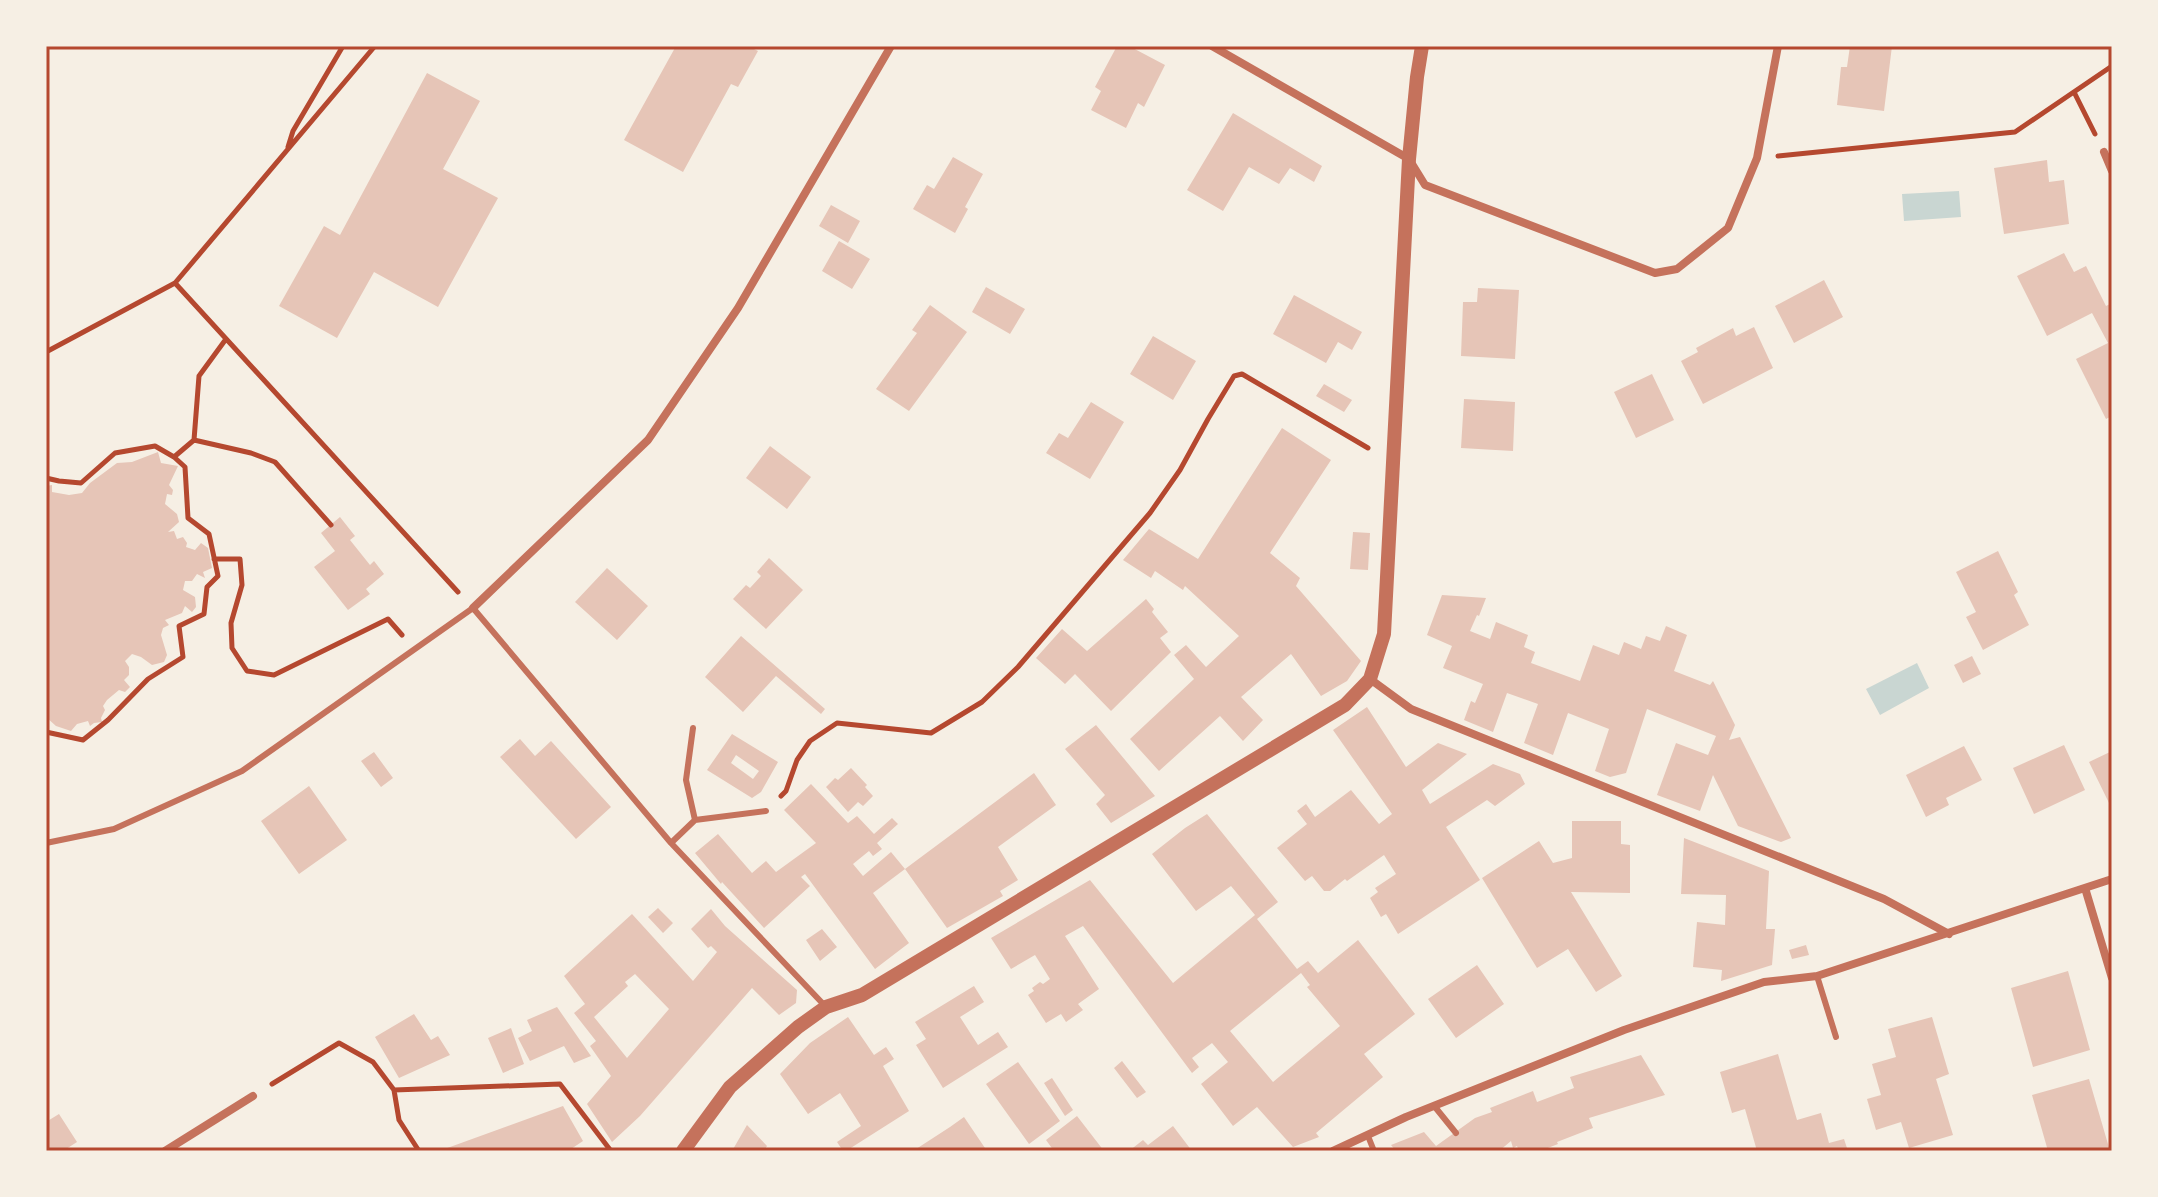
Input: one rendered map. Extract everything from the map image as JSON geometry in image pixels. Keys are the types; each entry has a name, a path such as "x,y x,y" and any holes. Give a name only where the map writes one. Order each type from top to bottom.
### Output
{"street":[{"path":"473,608 648,440 738,308 891,46"},
{"path":"1212,46 1409,159 1425,185 1655,273 1677,269 1728,228 1757,158 1778,46"},
{"path":"683,1151 730,1087 798,1027 826,1007 862,995 1345,705 1370,679 1384,634 1409,159 1422,46"},
{"path":"2104,152 2112,171"},
{"path":"1370,679 1411,709 1884,899 1949,934"},
{"path":"1333,1151 1406,1117 1652,1020 1764,982 1817,976 2112,879"},
{"path":"2085,888 2112,978"},
{"path":"165,1151 253,1096"}],"lane":[{"path":"46,843 114,829 242,771 473,608 671,843 826,1007"},
{"path":"693,728 686,780 695,820"},
{"path":"671,843 695,820 766,811"},
{"path":"1817,976 1836,1037"},
{"path":"1435,1107 1456,1133"},
{"path":"1368,1136 1374,1151"}],"path":[{"path":"286,152 293,131 343,46"},
{"path":"46,352 175,283 375,46"},
{"path":"1757,158 2015,132 2112,66"},
{"path":"2074,92 2104,152"},
{"path":"175,283 473,608"},
{"path":"174,457 194,440 199,376 226,339"},
{"path":"766,811 786,791 797,760 810,741 837,723 931,733 982,702 1018,667 1150,513 1180,470 1234,376 1242,374 1394,464"},
{"path":"194,440 223,445 275,462 331,525"},
{"path":"46,478 81,483 115,453 155,446 185,467 188,518 209,534 218,576 207,587 204,614 179,626 183,657 148,679 108,720 83,740 46,732"},
{"path":"214,559 240,559 242,585 231,623 232,648 247,671 274,675 388,619 414,650"},
{"path":"253,1096 339,1043 373,1062 394,1090 399,1120 419,1151"},
{"path":"394,1090 560,1084 611,1151"}],"shaded area":[{"path":"1959,191 1961,217 1904,221 1902,194"},
{"path":"1917,663 1929,688 1880,715 1866,689"}],"building":[{"path":"676,46 753,46 758,51 738,87 731,84 683,172 624,140"},
{"path":"1117,46 1129,46 1165,65 1144,107 1138,103 1126,128 1091,110 1101,91 1095,87"},
{"path":"1850,46 1892,46 1884,111 1837,105 1841,67 1847,67"},
{"path":"427,73 480,101 443,169 498,198 438,307 374,272 337,338 279,306 324,226 340,235"},
{"path":"1233,113 1322,166 1314,182 1290,168 1279,184 1249,167 1223,211 1187,190"},
{"path":"953,157 983,174 955,233 913,209 927,185 934,189"},
{"path":"2047,160 2049,182 2064,180 2069,224 2004,234 1994,168"},
{"path":"831,205 860,221 848,243 819,226"},
{"path":"839,241 870,259 852,289 822,271"},
{"path":"2064,253 2074,272 2086,266 2106,306 2112,303 2112,416 2106,419 2076,359 2108,343 2092,313 2047,336 2017,276"},
{"path":"1824,280 1843,317 1794,343 1775,306"},
{"path":"986,287 1025,309 1010,334 972,312"},
{"path":"1478,288 1519,290 1515,359 1461,356 1463,302 1477,302"},
{"path":"1294,295 1362,332 1352,350 1338,342 1326,363 1273,334"},
{"path":"930,305 967,332 909,411 876,389 917,333 912,330"},
{"path":"1754,327 1773,368 1703,404 1681,361 1698,352 1696,348 1733,328 1736,336"},
{"path":"1153,336 1196,361 1173,400 1130,374"},
{"path":"1652,374 1674,420 1636,438 1614,392"},
{"path":"1324,384 1352,400 1344,412 1316,396"},
{"path":"1464,399 1515,402 1513,451 1461,448"},
{"path":"1091,402 1124,422 1090,479 1046,453 1059,433 1068,438"},
{"path":"1282,428 1331,460 1270,553 1300,578 1296,586 1361,661 1347,681 1321,696 1291,654 1241,697 1263,720 1243,741 1220,716 1159,771 1130,739 1194,679 1174,655 1186,645 1206,667 1239,636 1185,586 1183,590 1155,571 1151,578 1123,560 1149,529 1198,559"},
{"path":"770,446 811,477 787,509 746,478"},
{"path":"158,452 161,463 178,466 169,485 172,495 167,494 165,504 177,514 179,522 168,532 174,531 177,539 183,537 186,547 195,550 201,543 208,548 212,568 203,572 205,578 197,574 192,581 185,581 183,590 195,597 196,607 192,612 185,606 182,613 165,620 169,625 163,628 161,635 167,655 164,662 152,665 132,654 125,661 129,675 124,680 130,687 125,692 119,690 107,700 103,706 102,722 90,726 88,721 77,724 71,731 56,726 46,717 46,486 52,485 52,492 69,495 82,493 117,463 132,462"},
{"path":"340,517 355,536 350,540 370,565 374,561 384,574 366,589 370,594 348,610 314,567 335,551 321,533"},
{"path":"1353,532 1370,533 1368,570 1350,569"},
{"path":"1998,551 2018,592 2014,595 2029,625 1983,650 1966,617 1976,612 1956,572"},
{"path":"769,558 803,590 766,629 733,599 746,585 750,588 761,576 757,572"},
{"path":"607,568 648,606 617,640 575,602"},
{"path":"1442,595 1486,598 1470,631 1490,639 1496,622 1528,635 1524,647 1535,652 1531,663 1580,681 1593,645 1619,655 1624,642 1641,649 1646,636 1660,641 1666,626 1687,635 1674,671 1710,685 1713,681 1735,725 1729,740 1740,737 1791,838 1781,842 1738,826 1713,775 1700,811 1657,795 1676,743 1708,755 1716,736 1647,709 1626,773 1610,777 1595,771 1609,729 1568,713 1553,755 1524,743 1538,704 1507,693 1493,732 1464,720 1471,701 1475,703 1483,684 1443,668 1452,646 1427,635"},
{"path":"1146,599 1168,632 1160,638 1171,652 1111,711 1075,674 1065,684 1036,658 1062,629 1087,651"},
{"path":"741,636 825,709 821,714 776,676 743,712 705,677"},
{"path":"1972,656 1981,674 1963,683 1954,665"},
{"path":"1367,707 1406,767 1438,743 1467,754 1422,790 1430,804 1493,764 1520,774 1525,784 1495,806 1487,800 1446,827 1480,880 1398,934 1386,914 1381,917 1370,898 1378,892 1375,888 1396,874 1384,855 1347,881 1345,879 1330,891 1324,891 1312,876 1305,881 1277,848 1307,824 1297,811 1306,804 1315,817 1351,790 1379,824 1392,814 1333,730"},
{"path":"1096,725 1155,796 1111,823 1096,804 1105,795 1065,749"},
{"path":"732,734 778,762 761,792 752,798 707,770","holes":["736,755 759,771 753,779 731,763"]},
{"path":"520,739 535,756 551,741 611,807 576,839 500,757"},
{"path":"2064,745 2085,790 2034,814 2013,768"},
{"path":"1964,746 1982,780 1946,798 1949,805 1926,817 1906,775"},
{"path":"2112,751 2112,802 2109,803 2089,762"},
{"path":"374,752 393,778 381,787 361,761"},
{"path":"851,768 873,796 863,806 858,802 848,812 826,787"},
{"path":"1034,773 1056,805 998,847 1018,880 1000,891 1003,896 947,928 905,869"},
{"path":"811,784 848,823 857,816 874,834 892,818 898,824 877,843 882,849 873,856 869,851 853,864 863,876 891,852 905,869 873,893 909,943 875,969 805,874 801,877 810,886 764,928 695,853 718,834 752,873 766,861 776,872 816,843 784,810"},
{"path":"309,786 347,840 299,874 261,821"},
{"path":"1207,814 1278,902 1257,919 1297,969 1308,961 1318,973 1358,940 1415,1014 1364,1054 1383,1077 1316,1133 1319,1137 1293,1147 1257,1107 1233,1126 1201,1084 1228,1062 1212,1043 1192,1058 1199,1067 1192,1073 1083,926 1065,936 1099,989 1078,1004 1083,1010 1066,1022 1061,1014 1046,1023 1028,995 1040,982 1043,984 1050,979 1035,955 1011,969 991,938 1090,880 1173,983 1255,915 1231,886 1196,911 1152,854","holes":["1301,973 1310,985 1307,987 1340,1026 1273,1082 1230,1031"]},
{"path":"1572,821 1621,821 1621,844 1630,845 1630,893 1571,892 1622,976 1596,992 1568,949 1537,968 1482,878 1539,841 1553,863 1572,858"},
{"path":"1684,838 1769,871 1766,929 1775,929 1772,965 1721,981 1722,970 1693,967 1697,922 1725,925 1726,895 1681,894"},
{"path":"658,908 673,923 663,933 648,917"},
{"path":"711,909 725,926 797,990 796,1003 779,1015 752,988 640,1116 612,1142 587,1104 611,1076 590,1046 596,1041 574,1013 585,1004 564,976 632,914 693,981 717,952 711,946 708,948 691,929","holes":["635,974 669,1009 627,1058 594,1017 628,986 625,982"]},
{"path":"822,929 837,947 820,961 806,940"},
{"path":"1806,945 1809,955 1792,959 1789,950"},
{"path":"1477,965 1504,1004 1456,1038 1428,999"},
{"path":"2068,971 2090,1050 2033,1067 2011,988"},
{"path":"974,986 984,1002 960,1017 978,1045 998,1032 1008,1047 943,1088 916,1045 926,1039 915,1022"},
{"path":"557,1007 591,1056 574,1063 564,1046 530,1061 518,1038 532,1031 527,1020"},
{"path":"414,1014 431,1040 438,1036 450,1055 399,1078 375,1037"},
{"path":"848,1017 874,1055 886,1047 894,1059 883,1066 909,1111 843,1151 837,1142 861,1126 840,1093 808,1114 780,1074 810,1043"},
{"path":"1932,1017 1949,1074 1936,1079 1953,1135 1909,1148 1901,1122 1876,1130 1867,1099 1881,1095 1872,1064 1896,1057 1888,1029"},
{"path":"511,1028 524,1064 503,1073 488,1038"},
{"path":"1778,1054 1797,1120 1821,1113 1829,1143 1844,1139 1848,1151 1757,1151 1745,1109 1732,1113 1720,1072"},
{"path":"1641,1055 1665,1095 1589,1118 1593,1128 1540,1151 1519,1151 1517,1146 1513,1148 1511,1141 1499,1151 1396,1151 1391,1145 1424,1132 1436,1146 1475,1118 1492,1112 1490,1108 1533,1091 1537,1102 1574,1088 1570,1077"},
{"path":"1122,1061 1146,1092 1137,1098 1114,1068"},
{"path":"1018,1062 1060,1121 1029,1144 986,1084"},
{"path":"1052,1078 1073,1110 1065,1116 1044,1083"},
{"path":"2089,1079 2110,1151 2048,1151 2032,1095"},
{"path":"563,1106 583,1141 568,1151 439,1151"},
{"path":"59,1114 77,1142 63,1151 46,1151 46,1122"},
{"path":"1077,1116 1104,1151 1054,1151 1046,1140"},
{"path":"964,1117 987,1151 913,1151 950,1127"},
{"path":"747,1125 767,1146 764,1151 732,1151"},
{"path":"1173,1126 1192,1151 1129,1151 1143,1140 1148,1145"}]}
